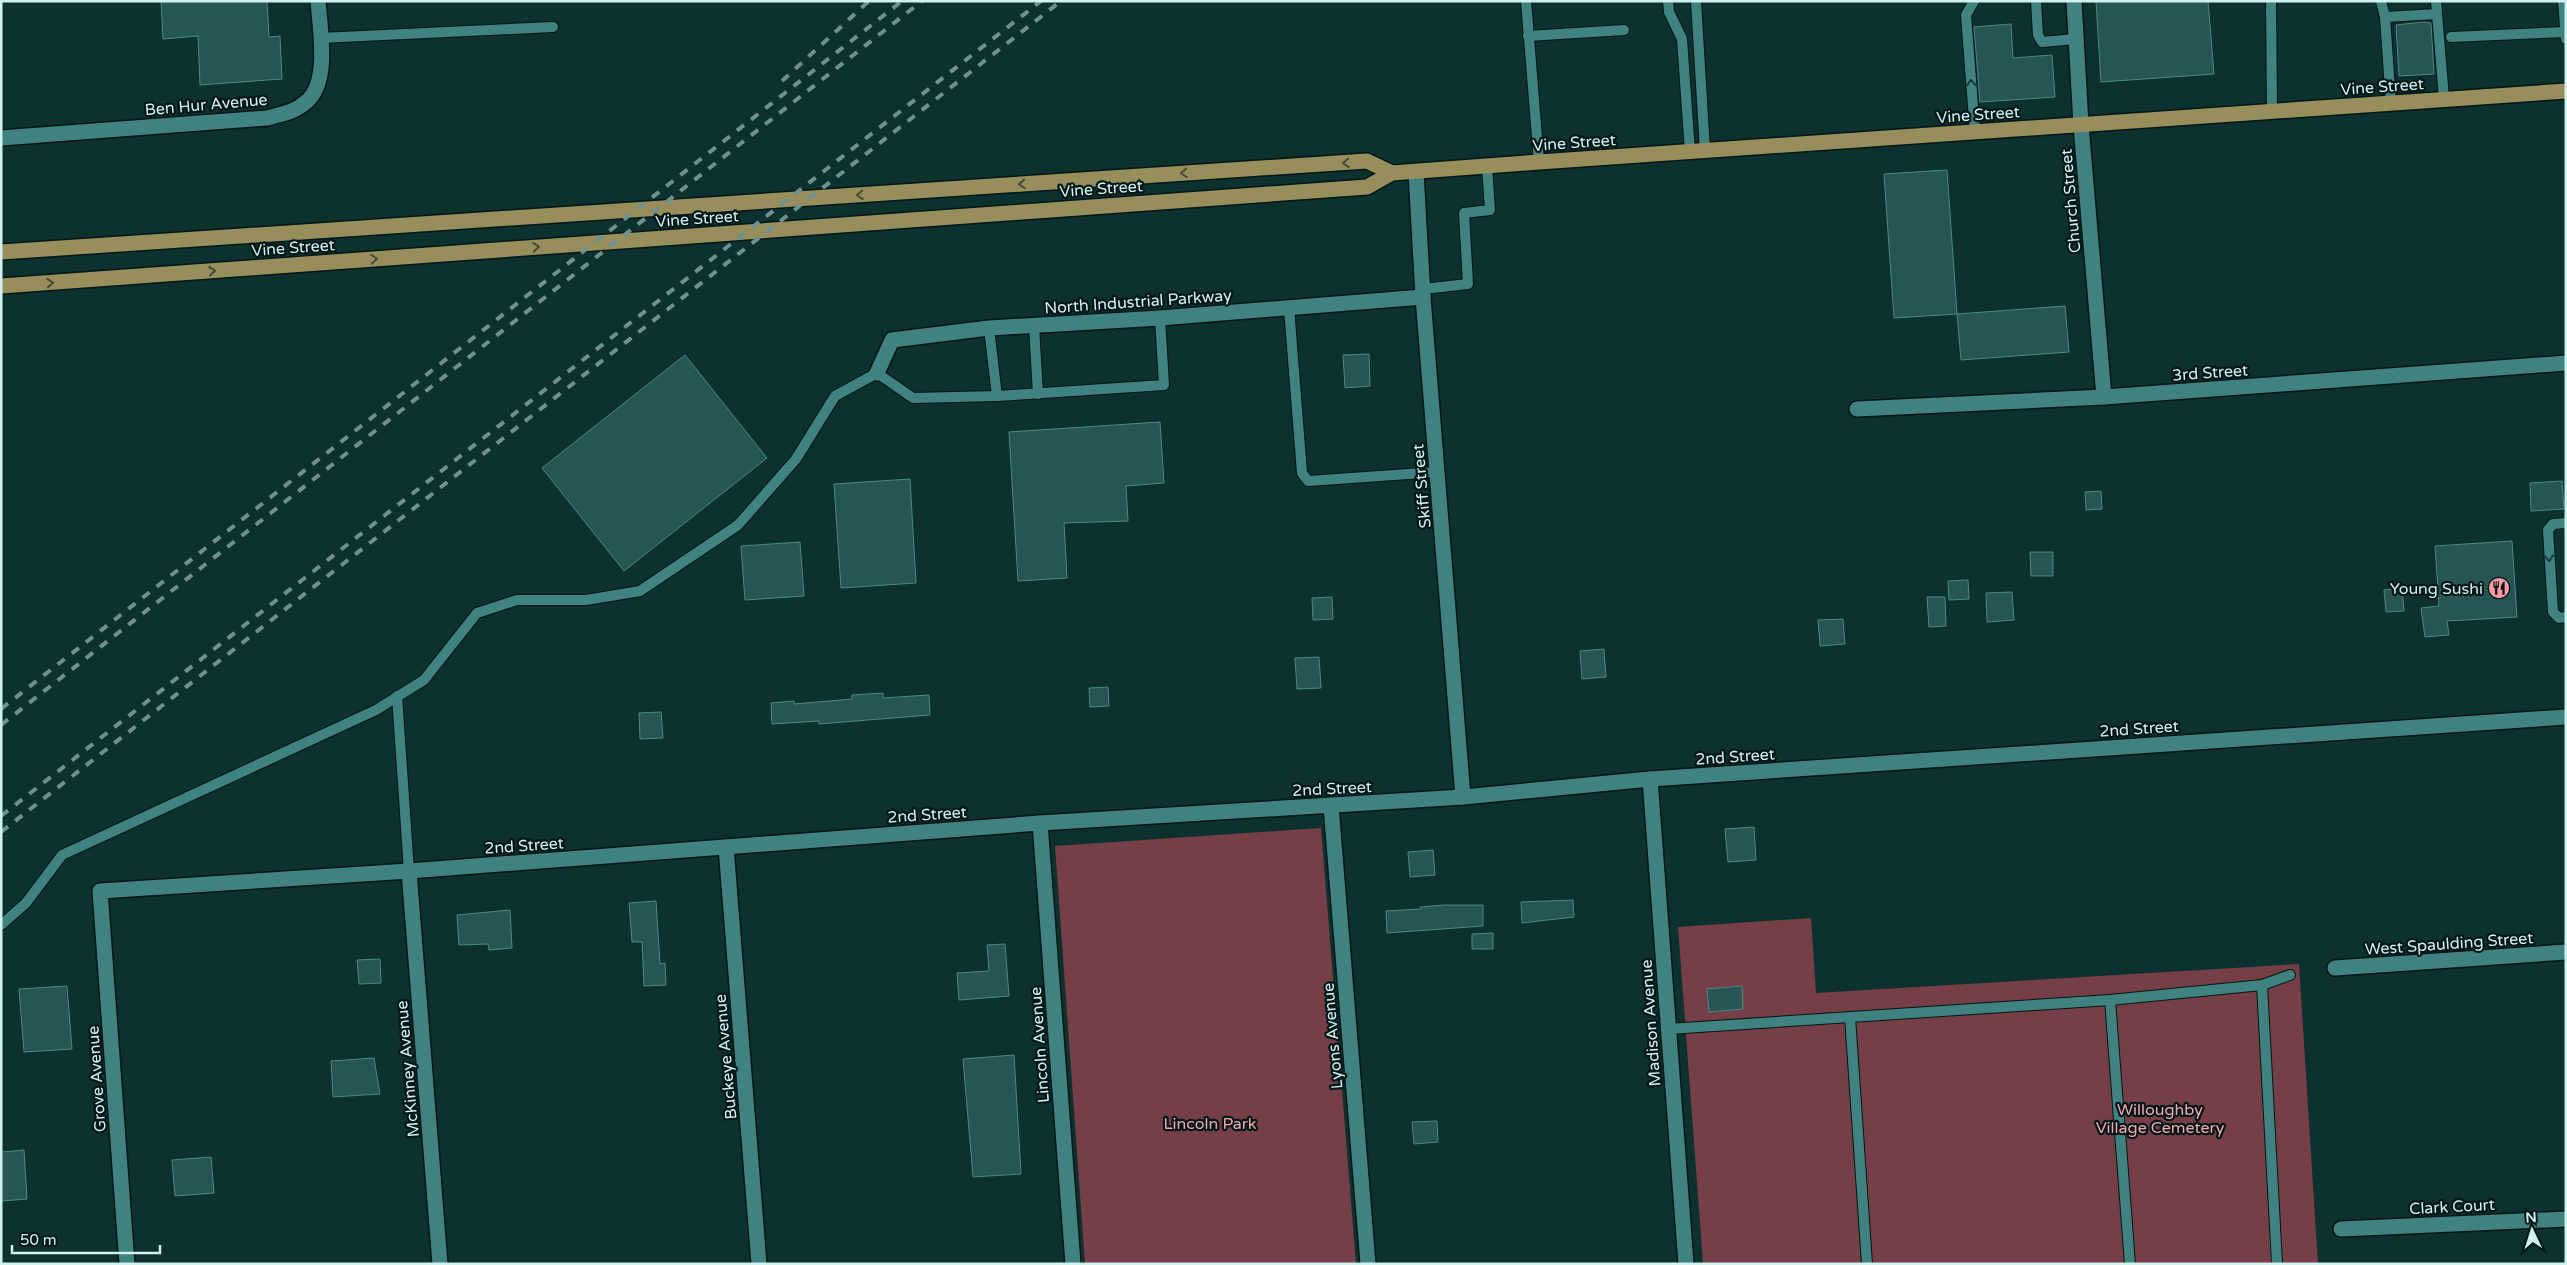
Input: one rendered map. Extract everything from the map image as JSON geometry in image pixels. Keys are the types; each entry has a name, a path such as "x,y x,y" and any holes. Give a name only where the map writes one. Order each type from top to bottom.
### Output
{"main road":[{"name":"Vine Street","path":"1,286 1367,187 1392,173 2566,91"},
{"name":"Vine Street","path":"1,252 1368,161 1392,173"}],"street":[{"name":"Ben Hur Avenue","path":"1,138 267,118 290,112 307,102 316,88 322,68 318,1"},
{"name":"Church Street","path":"2074,1 2081,125 2104,397"},
{"name":"Skiff Street","path":"1416,172 1423,293 1463,797"},
{"name":"North Industrial Parkway","path":"877,373 892,340 989,328 1289,308 1423,293"},
{"name":"3rd Street","path":"1857,409 2104,397 2566,363"},
{"name":"2nd Street","path":"100,892 409,871 1040,823 1463,797 1650,779 2566,717"},
{"name":"Madison Avenue","path":"1650,779 1686,1264"},
{"name":"Lyons Avenue","path":"1331,806 1368,1264"},
{"name":"Lincoln Avenue","path":"1040,823 1073,1264"},
{"name":"Buckeye Avenue","path":"726,847 759,1264"},
{"name":"McKinney Avenue","path":"409,871 440,1264"},
{"name":"Grove Avenue","path":"100,892 127,1264"},
{"name":"West Spaulding Street","path":"2334,968 2566,952"},
{"name":"Clark Court","path":"2341,1229 2566,1218"}],"lane":[{"path":"1526,1 1539,162"},
{"path":"1668,1 1669,12 1682,39 1697,151"},
{"path":"1696,1 1697,151"},
{"path":"1974,1 1966,15 1975,132"},
{"path":"2036,1 2038,35 2042,42 2076,39"},
{"path":"2271,1 2272,111"},
{"path":"2381,1 2385,17 2391,104"},
{"path":"2436,1 2444,99"},
{"path":"2451,37 2565,35 2563,1"},
{"path":"2385,17 2437,14"},
{"path":"320,38 553,27"},
{"path":"1528,36 1624,30"},
{"path":"1423,293 1468,284 1464,213 1490,210 1487,166"},
{"path":"1289,308 1302,473 1308,481 1437,472"},
{"path":"1,925 26,903 62,855 376,710 424,680 477,613 517,600 586,600 640,591 738,525 796,459 835,396 877,373 913,398 1038,394 1164,385 1160,318"},
{"path":"1034,326 1038,394"},
{"path":"989,328 997,396"},
{"path":"2566,523 2553,524 2548,530 2553,612 2559,618 2566,617"},
{"path":"397,696 409,871"},
{"path":"1668,1029 2110,1000 2262,985 2290,976"},
{"path":"2262,985 2276,1264"},
{"path":"2110,1000 2130,1264"},
{"path":"1850,1017 1867,1264"}],"green space":[{"name":"Lincoln Park","path":"1321,828 1356,1264 1085,1264 1055,846"},
{"name":"Willoughby Village Cemetery","path":"1811,918 1816,993 2299,964 2318,1264 1703,1264 1678,927"}],"building":[{"path":"161,1 267,1 269,37 280,36 282,79 200,85 198,36 163,39"},
{"path":"2096,1 2208,1 2214,74 2101,82"},
{"path":"2431,23 2434,74 2399,76 2396,25"},
{"path":"2011,24 2013,58 2052,55 2055,97 1980,102 1974,27"},
{"path":"1947,170 1957,314 1894,318 1884,174"},
{"path":"2065,306 2069,352 1961,360 1957,314"},
{"path":"1369,354 1370,386 1345,388 1343,355"},
{"path":"685,355 767,458 624,571 542,468"},
{"path":"1160,422 1164,483 1126,486 1128,521 1064,523 1067,578 1018,581 1009,432"},
{"path":"910,479 916,583 841,588 834,484"},
{"path":"2562,481 2564,509 2531,511 2530,483"},
{"path":"2101,491 2102,509 2086,510 2085,492"},
{"path":"2512,541 2517,617 2447,621 2449,635 2425,637 2421,608 2439,606 2435,546"},
{"path":"800,542 804,596 745,600 741,546"},
{"path":"2030,552 2053,552 2053,576 2031,576"},
{"path":"1968,580 1969,599 1949,600 1948,581"},
{"path":"2402,588 2404,611 2386,612 2384,590"},
{"path":"2012,592 2014,620 1987,622 1986,593"},
{"path":"1332,597 1333,619 1313,620 1312,598"},
{"path":"1927,597 1945,597 1946,626 1929,627"},
{"path":"1843,619 1845,644 1820,646 1818,620"},
{"path":"1604,649 1606,677 1582,679 1580,651"},
{"path":"1319,657 1321,688 1297,689 1295,658"},
{"path":"1108,687 1109,706 1090,707 1089,688"},
{"path":"883,693 883,698 929,695 930,715 819,724 819,721 772,724 771,703 794,701 794,704 852,699 852,695"},
{"path":"661,712 663,738 640,739 639,713"},
{"path":"1754,827 1756,860 1728,862 1725,829"},
{"path":"1433,850 1435,875 1410,877 1408,852"},
{"path":"1573,900 1574,917 1522,923 1521,902"},
{"path":"656,901 660,964 665,963 666,985 644,986 642,942 632,942 629,903"},
{"path":"1483,905 1483,926 1387,933 1386,911 1421,909 1420,907"},
{"path":"510,910 512,948 489,950 488,944 459,945 457,915"},
{"path":"1493,933 1493,949 1472,949 1472,934"},
{"path":"1005,944 1009,996 959,1000 957,973 989,971 987,945"},
{"path":"380,959 381,983 359,984 357,960"},
{"path":"67,986 72,1049 24,1052 19,989"},
{"path":"1742,986 1743,1009 1709,1012 1707,989"},
{"path":"1014,1055 1021,1174 973,1177 963,1059"},
{"path":"374,1058 380,1094 333,1097 331,1061"},
{"path":"1437,1121 1438,1142 1414,1144 1412,1122"},
{"path":"24,1150 27,1199 1,1201 1,1152"},
{"path":"211,1157 214,1193 175,1196 172,1160"}],"railway":[{"path":"782,81 869,1"},
{"path":"1,709 902,1"},
{"path":"1,725 922,1"},
{"path":"1,816 1041,1"},
{"path":"1,832 1061,1"}],"place":[{"name":"Young Sushi","path":"2499,588"}]}
